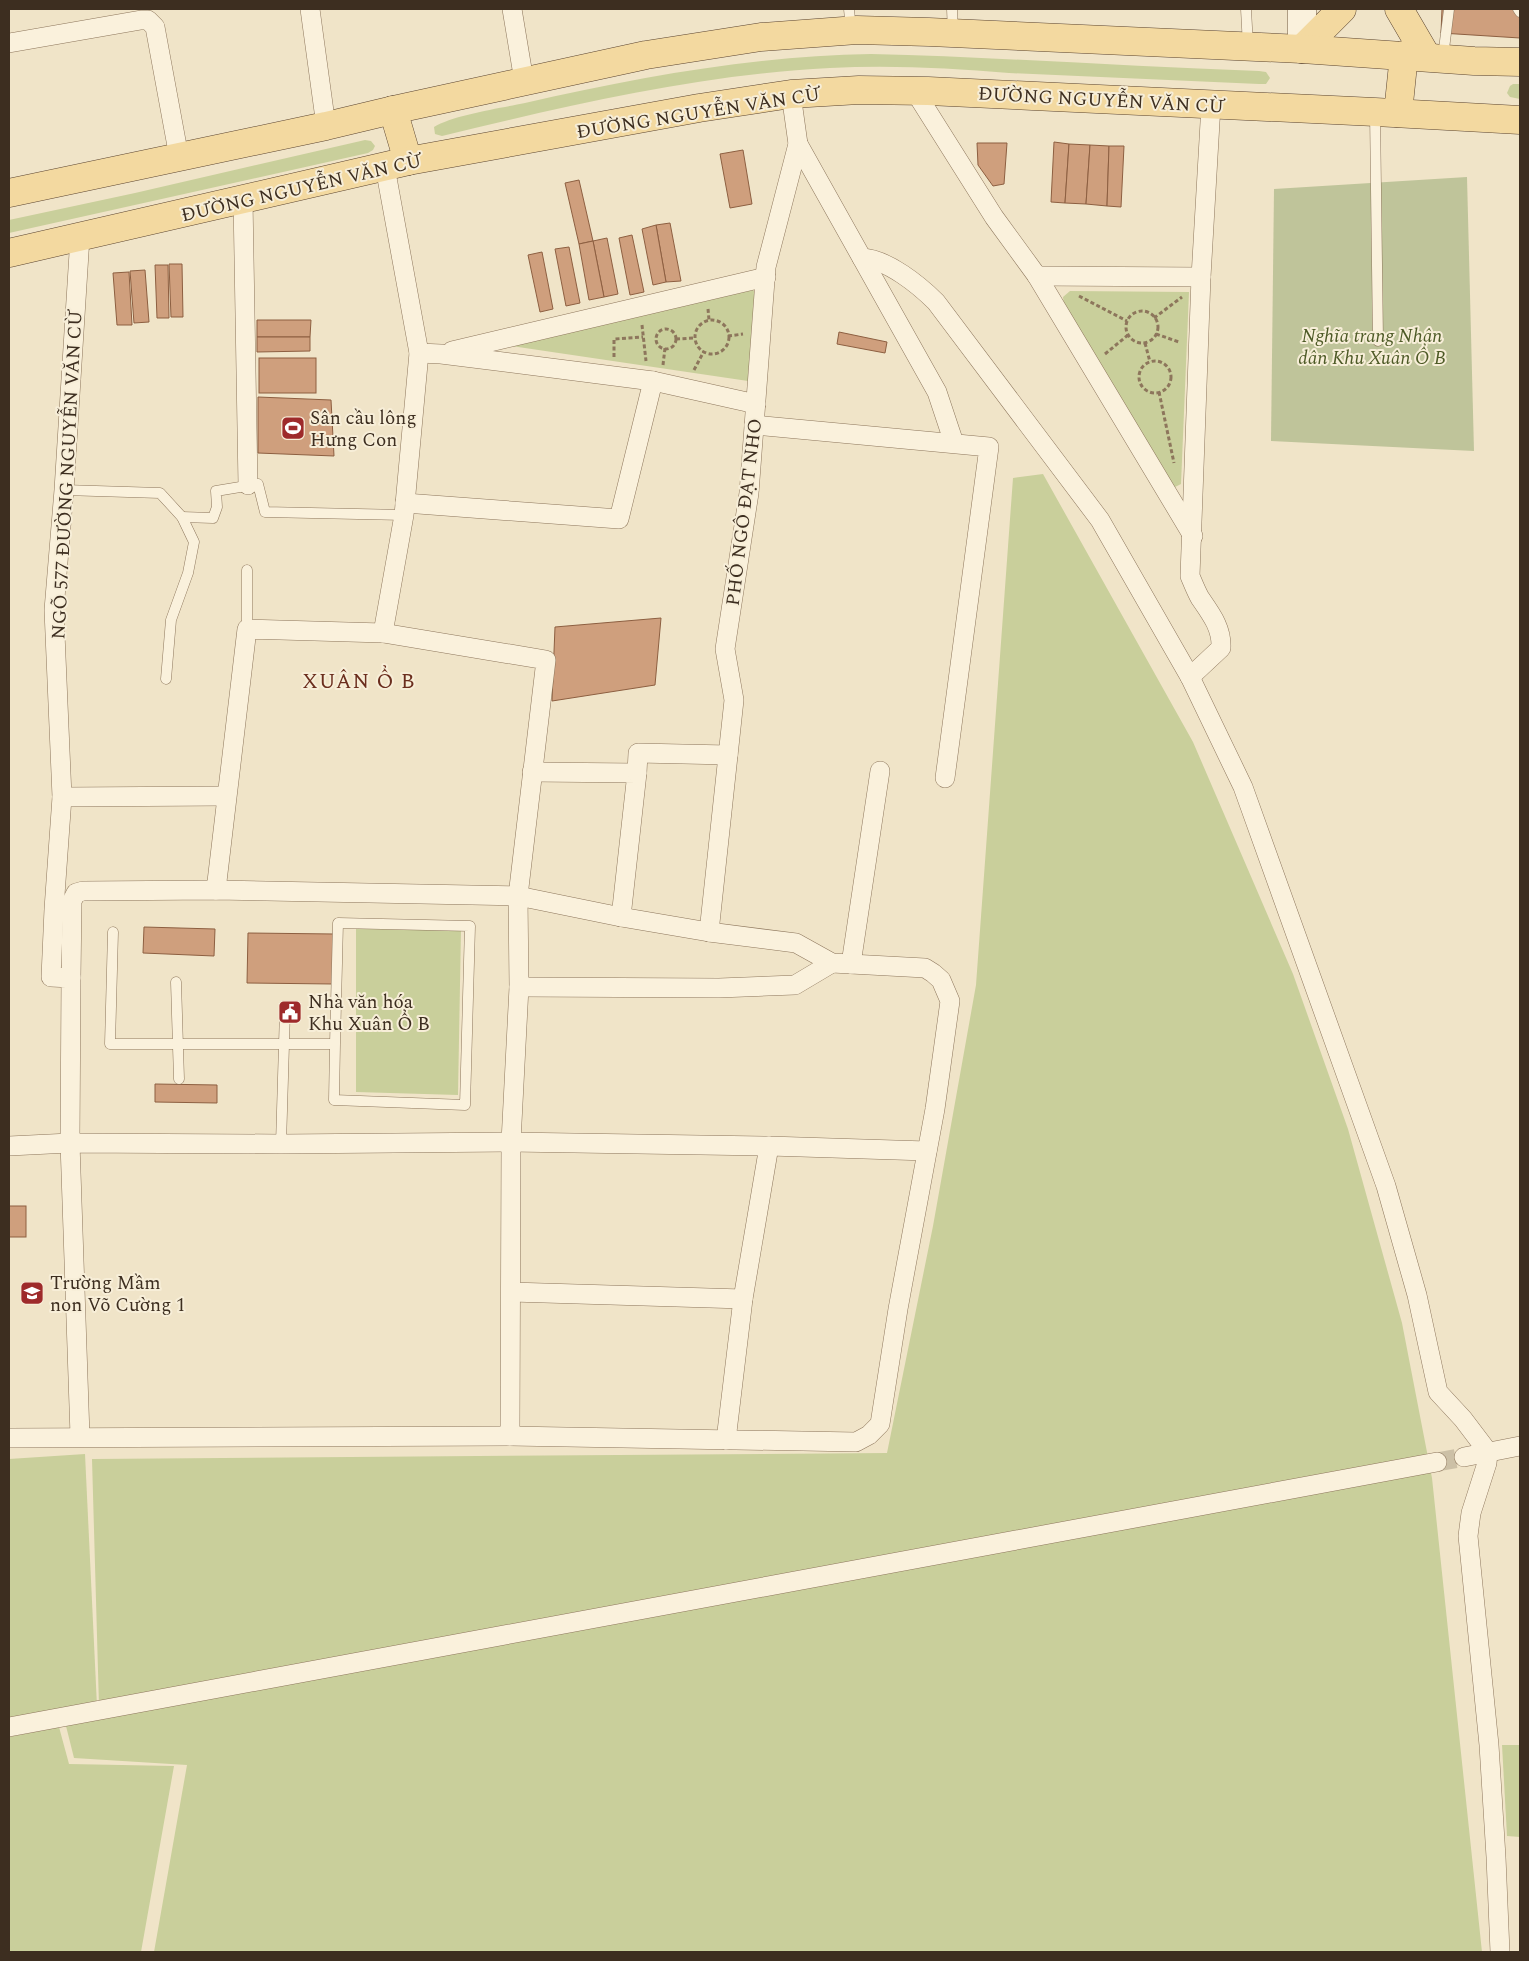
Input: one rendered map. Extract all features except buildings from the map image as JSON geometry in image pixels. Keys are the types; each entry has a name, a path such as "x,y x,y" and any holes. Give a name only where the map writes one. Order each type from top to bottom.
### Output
{"main road":[{"path":"1302,49 1342,9"},
{"path":"1399,9 1425,57"},
{"path":"9,193 326,126 646,54 761,37 850,20 952,21 1248,47 1520,62"},
{"path":"1387,112 1425,57"},
{"name":"ĐƯỜNG NGUYỄN VĂN CỪ","path":"9,253 397,164 699,108 791,94 859,90 914,90 1520,120"},
{"path":"393,110 397,164"}],"street":[{"path":"310,9 326,126"},
{"path":"512,9 524,81"},
{"path":"1302,9 1302,49"},
{"path":"9,43 141,20 152,22 155,27 179,157"},
{"path":"914,90 994,217 1037,276 1193,536"},
{"name":"PHỐ NGÔ ĐẠT NHO","path":"709,932 734,700 726,649 749,493 766,268 798,144 791,94"},
{"path":"1190,677 1221,648 1222,638 1215,619 1199,595 1190,576 1193,536 1201,277 1211,105"},
{"path":"798,144 937,392 954,444"},
{"path":"383,633 404,509 420,353 397,164"},
{"path":"243,200 248,485"},
{"name":"NGÕ 577 ĐƯỜNG NGUYỄN VĂN CỪ","path":"71,978 51,977 62,797 54,610 64,490 80,237"},
{"path":"862,258 869,258 902,274 936,302 1100,520 1190,677 1243,787 1382,1177 1417,1295 1438,1392 1488,1452 1487,1463 1471,1513 1468,1536 1489,1745 1500,1952"},
{"path":"1037,276 1201,277"},
{"path":"441,354 766,277"},
{"path":"420,353 658,373 756,404"},
{"path":"404,509 619,519 658,373"},
{"path":"754,425 989,447 944,778"},
{"path":"216,890 246,629 383,633 546,660 518,896 519,987 511,1142 510,1436"},
{"path":"621,917 638,753 728,755"},
{"path":"851,964 880,771"},
{"path":"532,772 637,773"},
{"path":"62,797 226,796"},
{"path":"9,1438 80,1436 510,1436 856,1442 869,1435 880,1424 898,1309 927,1151 950,1001 945,986 934,972 925,968 832,963 796,943 709,932 621,917 518,896 216,890 83,891 76,893 72,901 70,1143 80,1436"},
{"path":"519,987 719,988 795,985 832,963"},
{"path":"9,1146 70,1143 511,1142 769,1146 927,1151"},
{"path":"726,1440 742,1299 769,1146"},
{"path":"511,1292 742,1299"},
{"path":"1464,1457 1520,1446"},
{"path":"9,1727 1437,1462"}],"lane":[{"path":"1246,9 1248,47"},
{"path":"1425,57 1449,9"},
{"path":"1378,340 1387,112"},
{"path":"182,517 213,518 217,507 216,490 258,484 265,512 404,509"},
{"path":"64,490 160,493 182,517 194,542 188,573 171,620 166,680"},
{"path":"246,629 247,570"},
{"path":"338,923 470,926 465,1105 334,1100 335,1044 338,923"},
{"path":"113,932 110,1044 335,1044"},
{"path":"176,982 179,1079"},
{"path":"281,1144 285,1011"}],"path":[{"path":"1072,293 1127,320"},
{"path":"1154,318 1184,295"},
{"path":"1139,312 1149,313 1154,318 1158,326 1152,340 1145,343 1134,341 1128,335 1126,328 1127,320 1134,314 1139,312"},
{"path":"713,320 722,324 728,336 726,345 715,353 704,351 696,343 695,338 698,327 702,323 713,320"},
{"path":"642,322 646,363"},
{"path":"661,330 670,330 675,334 676,339 672,346 665,348 660,346 657,341 657,335 661,330"},
{"path":"728,336 750,334"},
{"path":"1156,334 1181,342"},
{"path":"1104,355 1128,335"},
{"path":"614,359 614,339 643,337"},
{"path":"676,339 695,338"},
{"path":"1145,343 1150,362"},
{"path":"658,373 665,348"},
{"path":"694,370 704,351"},
{"path":"1158,361 1163,363 1170,371 1171,381 1169,386 1159,392 1146,390 1140,381 1143,366 1150,362 1158,361"},
{"path":"1159,392 1175,466"}],"green space":[{"path":"871,54 1259,71 1266,72 1270,78 1266,84 1259,84 920,68 830,68 732,77 683,84 538,113 442,136 435,134 434,127 465,115 654,77 784,59"},
{"path":"1513,84 1520,84 1520,99 1510,97 1507,93"},
{"path":"365,140 371,141 375,146 368,153 9,233 9,220"},
{"name":"Nghĩa trang Nhân dân Khu Xuân Ổ B","path":"1467,177 1474,451 1271,441 1274,189"},
{"path":"753,290 756,294 748,381 497,344"},
{"path":"1070,291 1189,292 1181,484 1173,488 1064,305 1063,297"},
{"path":"1043,474 1193,742 1293,974 1348,1129 1402,1323 1432,1478 1482,1952 154,1952 187,1765 74,1758 66,1726 99,1706 92,1459 887,1453 933,1226 976,985 1013,478"},
{"path":"356,929 461,930 458,1095 356,1092"},
{"path":"85,1454 97,1706 9,1722 9,1459"},
{"path":"59,1727 69,1764 174,1766 141,1952 9,1952 9,1737"},
{"path":"1502,1745 1520,1745 1520,1837 1507,1836"}],"tunnel":[{"path":"1437,1462 1464,1457"}],"place":[{"name":"Sân cầu lông Hưng Con","path":"293,428"},
{"name":"Nhà văn hóa Khu Xuân Ổ B","path":"290,1012"},
{"name":"Trường Mầm non Võ Cường 1","path":"32,1293"}],"district":[{"name":"XUÂN Ổ B","path":"359,681"}]}
